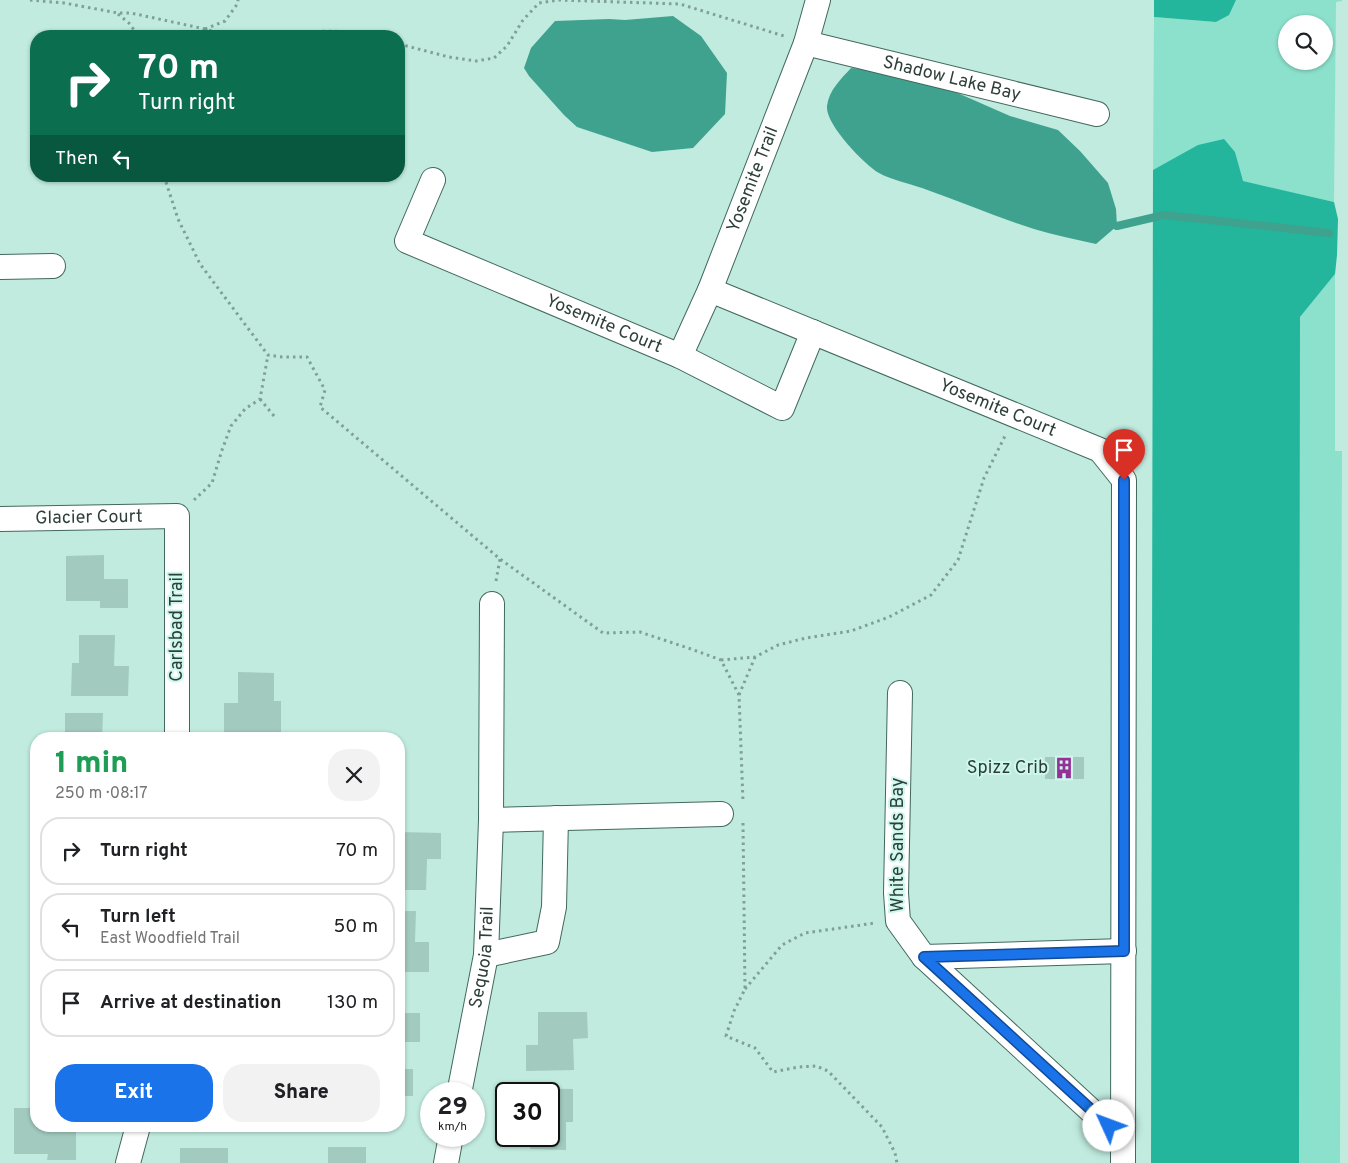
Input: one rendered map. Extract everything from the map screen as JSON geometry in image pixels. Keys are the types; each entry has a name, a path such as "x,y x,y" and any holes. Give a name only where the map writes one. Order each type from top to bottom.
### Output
{"street":[{"name":"Yosemite Trail","path":"680,356 710,290 806,43 818,0"},
{"name":"Shadow Lake Bay","path":"806,43 1097,114"},
{"name":"Yosemite Court","path":"433,180 407,241 680,356 782,408 813,332"},
{"path":"0,266 53,266"},
{"name":"Yosemite Court","path":"710,290 1100,450 1124,480 1124,951"},
{"name":"Glacier Court","path":"0,518 177,516"},
{"name":"Carlsbad Trail","path":"176,732 177,516"},
{"name":"Sequoia Trail","path":"461,1082 486,955 491,820 492,604"},
{"name":"White Sands Bay","path":"900,694 896,893 898,921 924,957 1123,1140"},
{"path":"491,820 732,814"},
{"path":"486,955 547,942 554,907 556,818"},
{"path":"924,957 1124,951 1124,1163"},
{"path":"128,1163 136,1132"},
{"path":"446,1163 449,1147"}],"path":[{"path":"30,0 64,3 118,13 131,13 208,30"},
{"path":"205,29 225,21 238,0"},
{"path":"405,46 449,57 476,61 494,58 507,46 522,20 540,3 558,0 680,4 806,43"},
{"path":"118,13 134,30"},
{"path":"166,182 178,219 200,264 268,355 307,357 325,390 320,408 500,559 603,633 640,632 721,660 755,657 778,645 806,638 851,631 889,617 931,595 958,560 984,478 1016,415"},
{"path":"177,516 212,483 232,426 245,409 260,398 268,355"},
{"path":"260,398 274,416"},
{"path":"743,804 739,696 755,657"},
{"path":"721,660 739,696"},
{"path":"732,814 745,989"},
{"path":"897,1163 882,1127 828,1071 816,1066 773,1072 754,1048 726,1036 734,1011 745,989 782,945 805,933 898,921"}],"shaded area":[{"path":"1154,0 1236,0 1229,15 1216,22 1154,17"},
{"path":"1236,0 1342,0 1336,2 1334,202 1242,181 1235,152 1153,170 1154,17 1216,22 1228,15"},
{"path":"673,16 701,36 727,73 725,114 693,148 652,152 577,127 564,115 524,68 531,48 555,21 625,20"},
{"path":"851,68 912,73 1010,116 1058,130 1080,151 1108,183 1116,209 1117,226 1096,244 1034,229 879,173 864,161 847,143 832,123 828,114 827,106 830,95"},
{"path":"1224,139 1235,152 1243,181 1334,202 1338,219 1335,274 1300,317 1299,1163 1151,1163 1153,170 1198,145"},
{"path":"1335,274 1335,451 1342,451 1340,1163 1299,1163 1300,317"}],"building":[{"path":"104,555 104,579 128,579 128,608 100,608 100,601 66,601 66,556"},
{"path":"79,635 115,635 114,666 129,666 128,696 71,696 72,663 79,663"},
{"path":"238,672 274,673 274,701 281,701 281,732 224,732 224,703 238,703"},
{"path":"65,713 103,713 102,732 65,732"},
{"name":"Spizz Crib","path":"1045,757 1084,757 1084,779 1045,779"},
{"path":"405,832 441,833 441,859 427,859 426,890 405,890"},
{"path":"405,911 416,911 415,942 429,942 429,972 405,972"},
{"path":"538,1012 587,1012 588,1038 573,1039 574,1070 526,1071 526,1045 538,1045"},
{"path":"405,1013 420,1013 420,1042 405,1042"},
{"path":"405,1069 413,1069 413,1096 405,1096"},
{"path":"560,1089 573,1089 573,1122 566,1122 566,1150 530,1149 530,1147 560,1147"},
{"path":"14,1108 30,1108 30,1132 76,1132 76,1160 47,1160 48,1154 14,1154"},
{"path":"328,1147 366,1147 366,1163 328,1163"},
{"path":"180,1148 228,1148 228,1163 180,1163"}],"waterway":[{"path":"1117,226 1164,215 1329,233"}],"place":[{"name":"Spizz Crib","path":"1064,768"}],"route":[{"path":"1109,1126 924,957 1124,951 1124,480"}]}
